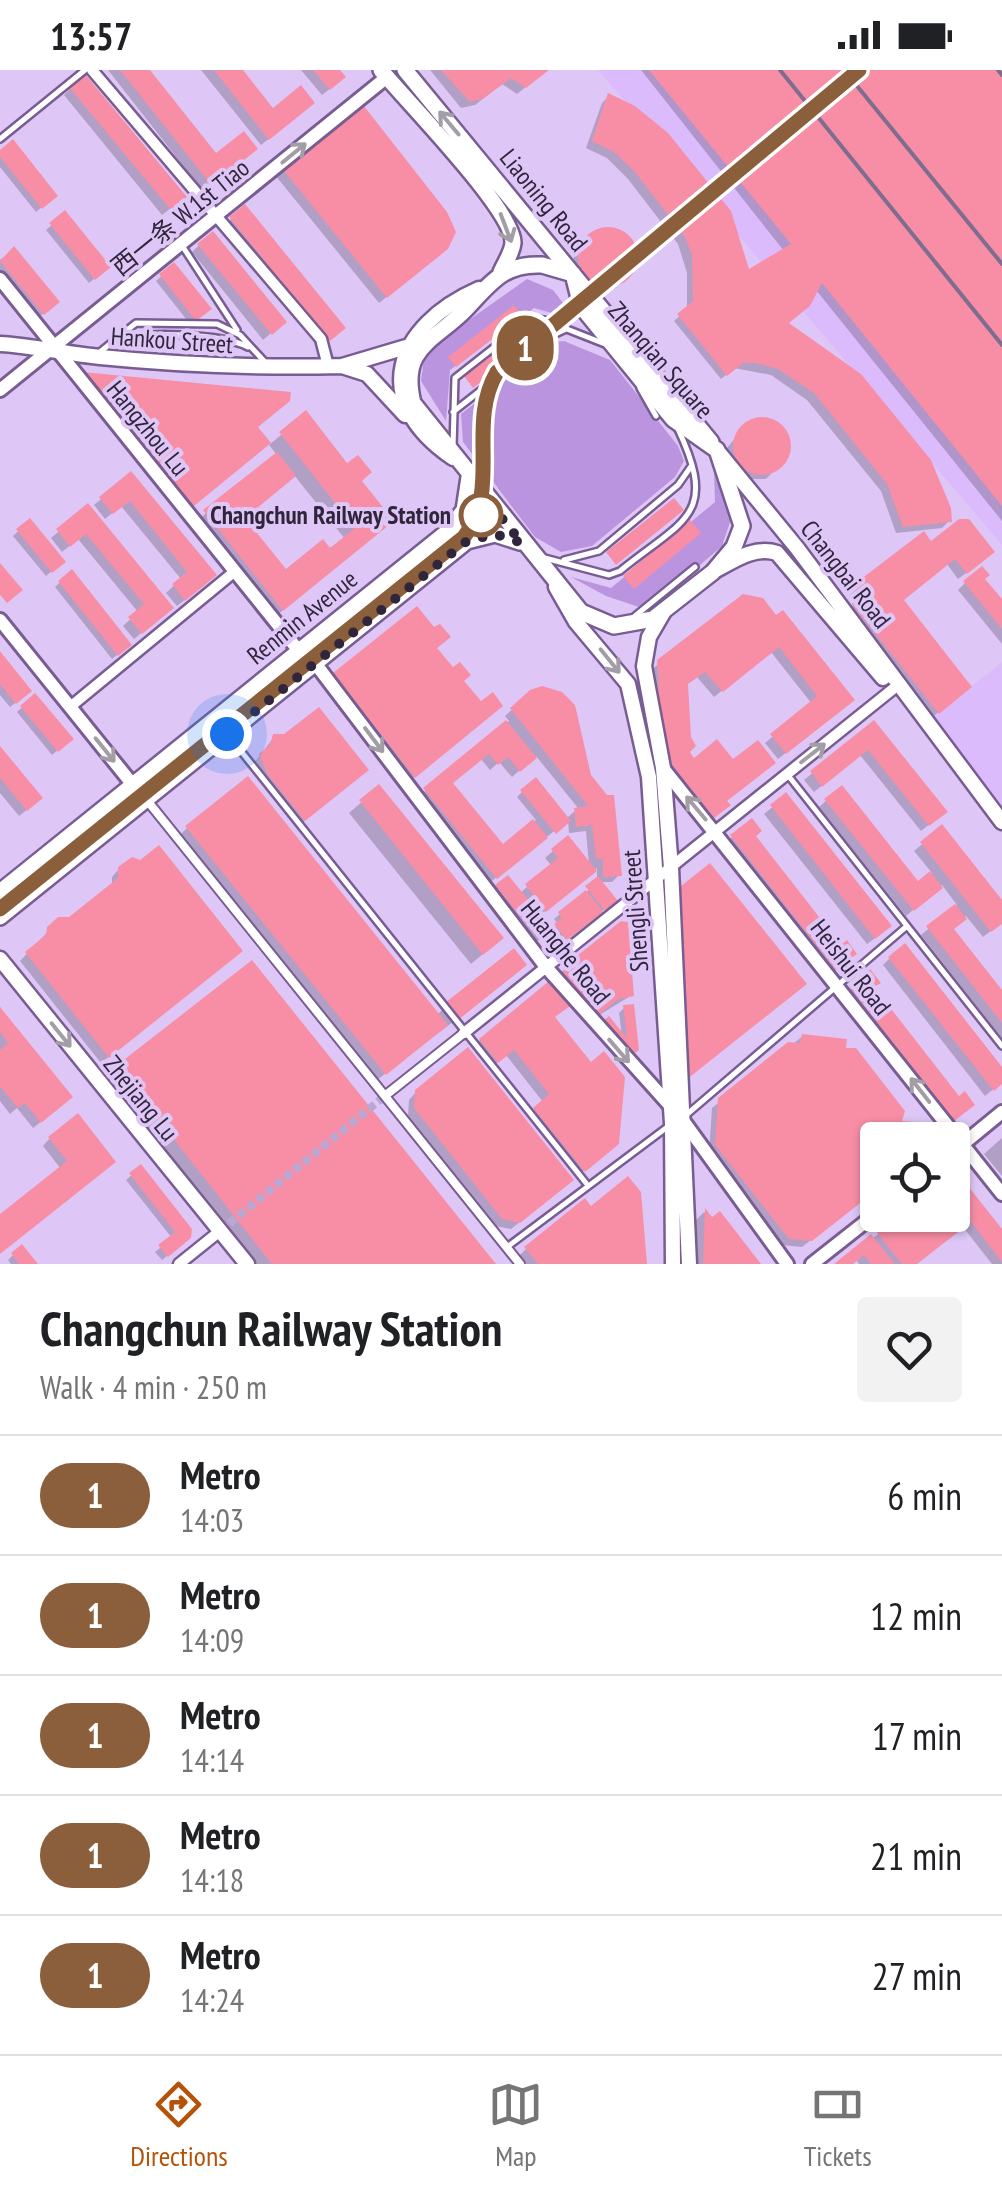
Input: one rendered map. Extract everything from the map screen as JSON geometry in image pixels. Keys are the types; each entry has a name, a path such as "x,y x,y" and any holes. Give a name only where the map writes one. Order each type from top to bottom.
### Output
{"main road":[{"name":"Liaoning Road","path":"405,70 573,274 641,368"},
{"name":"Liaoning Road","path":"384,74 472,174 509,227 513,241 501,273"},
{"path":"421,426 404,398 399,379 406,347 433,318 501,273 528,264 573,274"},
{"name":"Zhanqian Square","path":"573,274 581,306 617,349 641,368 674,419 717,450 742,526 734,547 713,572 663,613 643,624 614,626"},
{"path":"480,290 466,308 426,340 414,359 413,403 453,458 581,612 614,626"},
{"name":"Hankou Street","path":"0,344 54,347 94,357 274,370 335,366 406,347"},
{"path":"335,366 367,374 453,458"},
{"name":"Changbai Road","path":"641,368 717,450 808,563 1002,822"},
{"name":"Renmin Avenue","path":"0,892 454,525 464,510 469,477"},
{"name":"Renmin Avenue","path":"0,917 467,541 495,534 527,550"},
{"name":"Changbai Road","path":"713,572 744,555 768,550 778,553 893,690 1002,830"},
{"name":"Shengli Street","path":"554,582 576,622 628,684 649,777 689,1264"},
{"name":"Shengli Street","path":"663,613 649,637 644,666 663,768 671,868 674,1264"},
{"name":"Zhejiang Lu","path":"0,959 246,1264"}],"street":[{"path":"89,70 320,339 335,366"},
{"name":"西一条 W.1st Tiao","path":"0,390 217,216 384,74"},
{"name":"Hangzhou Lu","path":"0,278 299,651"},
{"path":"70,707 234,572"},
{"path":"0,620 133,785"},
{"name":"Huanghe Road","path":"316,663 546,967 675,1117 787,1264"},
{"path":"386,1095 893,690"},
{"name":"Heishui Road","path":"663,768 835,983 938,1122"},
{"path":"146,800 520,1264"},
{"path":"970,1139 1002,1112"},
{"name":"Heishui Road","path":"970,1161 1002,1194"},
{"path":"812,1264 860,1226"},
{"path":"179,1264 220,1231"}],"lane":[{"path":"0,138 89,70"},
{"path":"182,244 240,335 274,370"},
{"path":"453,458 456,378 461,370 530,319 617,349"},
{"path":"94,357 136,322 148,320 217,324 240,335"},
{"path":"453,412 550,336 566,329"},
{"path":"106,346 137,336 226,338 254,352"},
{"path":"641,368 644,397 656,416"},
{"path":"527,550 609,575 620,571 696,508 698,490 693,462 674,419"},
{"path":"562,560 599,551 678,486 693,462"},
{"path":"614,626 632,618 695,567"},
{"path":"227,734 586,1183"},
{"path":"786,774 1002,1046"},
{"path":"506,1247 675,1117 907,926"}],"shaded area":[{"path":"598,70 1002,70 1002,545"},
{"path":"527,279 553,290 576,320 534,308 450,370 446,421 421,381 424,359 435,344"},
{"path":"564,341 610,360 678,446 684,461 675,477 592,546 561,552 535,537 463,442 461,414 553,342"},
{"path":"714,472 731,519 722,546 648,610 606,596 571,577 611,588 715,502"},
{"path":"1002,662 1002,812 929,720"}],"building":[{"path":"120,70 150,70 216,153 244,131 258,149 212,186"},
{"path":"214,70 243,70 273,108 301,85 315,103 269,140"},
{"path":"313,70 340,70 346,77 330,90"},
{"path":"441,70 549,70 526,88 511,78 484,98 470,102"},
{"path":"649,70 1002,70 1002,506 822,283 810,306 789,323 861,374 931,460 951,508 952,522 903,527 887,484 814,393 778,369 743,363 727,376 677,314 693,301 692,255 685,237 635,172 614,152 592,141 608,93 635,106 668,133 731,211 749,269 791,244"},
{"path":"85,74 187,197 171,210 69,87"},
{"path":"360,101 447,212 456,232 448,249 387,298 280,166"},
{"path":"13,139 58,196 42,209 0,157 0,150"},
{"path":"245,204 346,328 330,341 229,217"},
{"path":"65,210 111,267 95,280 49,223"},
{"path":"608,227 630,235 638,257 630,279 608,287 586,279 578,257 586,235"},
{"path":"213,231 287,322 272,335 197,244"},
{"path":"14,246 60,302 44,315 0,261"},
{"path":"174,262 212,309 196,321 159,274"},
{"path":"514,305 522,316 456,367 448,357"},
{"path":"529,325 538,337 473,388 464,376"},
{"path":"83,372 291,392 290,401 258,427 271,443 194,506"},
{"path":"306,410 347,463 358,455 372,472 362,481 394,521 283,611 203,510 277,452 296,476 245,518 286,569 323,539 330,548 355,528 279,432"},
{"path":"762,417 783,425 791,446 783,467 762,475 741,467 733,446 741,425"},
{"path":"131,471 217,575 185,601 172,584 187,572 130,501 113,514 99,497"},
{"path":"674,498 684,510 616,565 606,552"},
{"path":"88,503 174,608 142,634 128,617 144,604 86,534 70,547 56,529"},
{"path":"30,518 66,562 52,573 16,529"},
{"path":"959,519 969,519 995,552 967,574 955,559 904,600 972,687 939,714 852,604 859,598 856,586 865,576 924,531 931,541"},
{"path":"690,520 701,533 634,589 623,576"},
{"path":"0,563 23,590 7,603 0,595"},
{"path":"982,566 990,575 985,579 1002,599 1002,629 963,581"},
{"path":"72,569 132,645 118,656 58,581"},
{"path":"743,594 763,598 776,615 783,610 855,700 786,754 770,734 817,696 779,647 723,692 705,672 688,684 691,737 696,746 690,752 694,758 717,739 733,759 758,740 776,763 727,801 731,805 714,818 668,760 655,687 659,687 657,660"},
{"path":"417,606 434,627 440,624 451,637 437,648 453,667 460,662 471,675 464,681 481,701 493,692 503,706 415,778 333,673"},
{"path":"0,651 32,691 16,704 0,684"},
{"path":"542,686 562,692 575,705 591,775 607,795 614,795 622,876 603,877 603,859 596,859 592,825 576,827 574,808 588,806 510,708 530,690"},
{"path":"35,693 74,739 58,752 20,706"},
{"path":"319,707 369,770 305,821 268,775 259,754 270,745 273,734 284,734"},
{"path":"506,720 537,758 520,772 508,757 498,765 489,754 453,783 503,844 533,819 548,838 497,879 423,788"},
{"path":"874,720 948,812 929,826 868,750 822,787 810,771"},
{"path":"0,746 43,798 27,811 0,778"},
{"path":"248,776 448,1025 386,1075 185,826"},
{"path":"536,777 571,821 556,834 520,790"},
{"path":"379,784 504,938 483,955 359,800"},
{"path":"842,785 918,881 930,871 943,888 914,911 824,799"},
{"path":"786,792 892,926 875,939 770,805"},
{"path":"752,818 762,831 756,836 841,945 847,940 857,954 836,970 730,835"},
{"path":"942,824 1002,900 1002,924 991,932 920,842"},
{"path":"568,835 597,871 546,912 525,884 558,858 551,849"},
{"path":"159,845 243,951 109,1058 25,952 46,935 47,927 58,917 69,917 118,878 118,867 132,857 140,860"},
{"path":"710,863 807,984 686,1080 676,890"},
{"path":"508,875 553,930 540,941 495,885"},
{"path":"598,876 618,901 605,911 585,886"},
{"path":"586,890 603,912 567,940 554,924 562,918 558,912"},
{"path":"955,904 967,919 954,929 1002,990 1002,1023 926,926"},
{"path":"621,921 628,922 634,996 618,999 596,1017 564,976 563,967"},
{"path":"905,943 1002,1067 1002,1084 994,1091 888,957"},
{"path":"514,948 527,965 458,1020 445,1003"},
{"path":"252,960 496,1264 272,1264 116,1066"},
{"path":"870,969 881,983 874,987 959,1096 965,1091 975,1105 954,1121 849,986"},
{"path":"549,981 570,1006 555,1017 591,1062 604,1051 625,1077 619,1144 585,1172 533,1108 549,1094 514,1050 498,1063 479,1039"},
{"path":"634,1004 639,1050 632,1055 603,1021 609,1016 627,1038 623,1005"},
{"path":"0,1007 73,1097 41,1123 25,1103 18,1108 0,1086 0,1050 8,1043 0,1032"},
{"path":"802,1034 847,1039 846,1048 856,1048 905,1111 902,1121 915,1122 860,1122 860,1203 812,1241 789,1239 715,1145 718,1098 788,1042 800,1043"},
{"path":"468,1047 574,1180 520,1223 502,1219 414,1108 415,1090"},
{"path":"78,1113 116,1162 0,1254 0,1214 67,1161 48,1137"},
{"path":"141,1164 192,1229 191,1238 168,1257 158,1245 175,1232 129,1173"},
{"path":"628,1176 641,1192 647,1264 538,1264 524,1247 585,1198 591,1206"},
{"path":"970,1189 1002,1229 1002,1262 971,1222"},
{"path":"705,1208 712,1217 720,1211 761,1264 703,1264"},
{"path":"958,1232 917,1264 902,1264 877,1233"},
{"path":"871,1234 895,1264 871,1264 864,1255 853,1264 834,1264"},
{"path":"22,1244 38,1264 19,1264 11,1253"}],"tunnel":[{"path":"220,1231 386,1095"}],"railway":[{"path":"780,70 1002,345"},
{"path":"844,70 1002,264"},
{"path":"998,70 1002,75"}],"metro line":[{"name":"1","path":"0,909 464,537 481,515 485,480 480,435 486,392 497,372 859,70"}],"place":[{"name":"Changchun Railway Station","path":"481,515"}],"route":[{"path":"227,734 467,541 495,534 522,543 486,499 481,515"}]}
